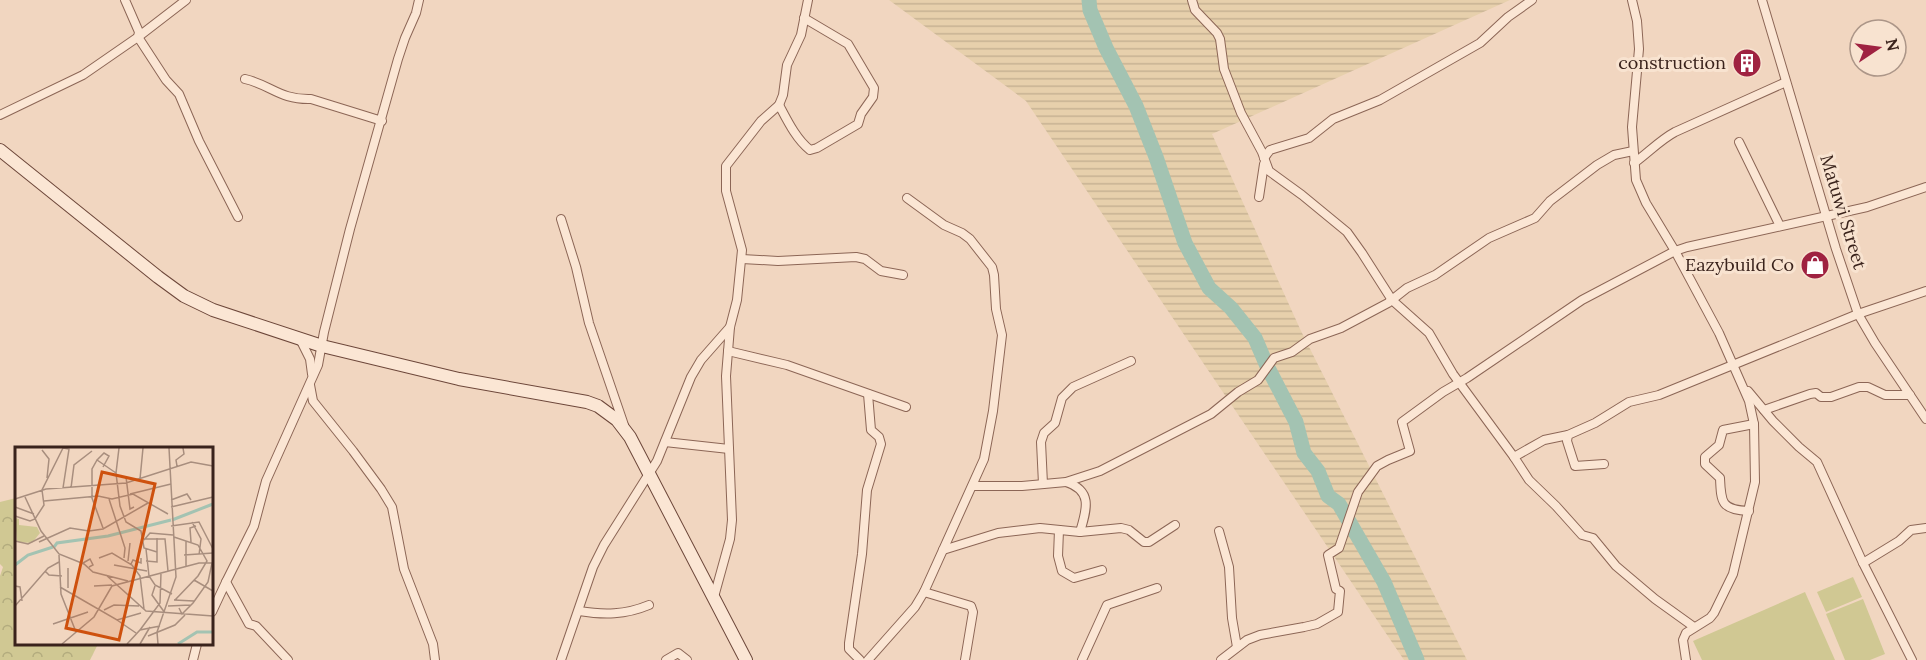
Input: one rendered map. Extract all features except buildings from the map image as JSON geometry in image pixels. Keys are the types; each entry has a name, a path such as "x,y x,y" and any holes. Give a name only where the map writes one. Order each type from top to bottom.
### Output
{"street":[{"path":"125,0 139,32 138,37 166,80 179,94 238,217"},
{"path":"0,115 83,75 186,0"},
{"path":"213,610 254,526 266,481 318,365 350,229 405,38 419,0"},
{"path":"714,597 730,539 732,520 726,401 730,327 737,300 742,259 740,241 726,191 726,165 778,105 783,95 787,65 801,35 808,0"},
{"path":"1192,0 1196,10 1220,39 1224,69 1242,113 1265,159 1266,167 1347,232 1392,300 1429,333 1459,382 1526,477 1582,536 1593,538 1616,566 1655,599 1694,627"},
{"path":"1259,198 1265,159 1270,150 1309,138 1333,119 1380,100 1480,43 1508,17 1532,0"},
{"path":"1632,0 1637,21 1639,49 1633,117 1633,151 1640,191 1675,251 1734,365 1749,401 1754,424 1756,475 1732,574 1714,613 1686,633 1683,640 1686,660"},
{"name":"Matuwi Street","path":"1762,0 1825,215 1858,314 1926,419"},
{"path":"778,105 810,150 858,124 861,114 873,98 874,88 848,44 804,18"},
{"path":"245,79 259,83 282,96 300,100 311,99 382,121"},
{"path":"1634,163 1657,146 1663,138 1786,82"},
{"path":"1739,142 1780,226"},
{"path":"0,150 158,278 184,296 226,315 322,346 459,379 575,399 598,406 608,412 625,429"},
{"path":"973,486 1022,486 1066,482 1100,471 1211,414 1258,380 1274,358 1292,352 1310,339 1341,328 1392,300 1407,288 1435,275 1489,238 1534,218 1575,180 1606,159 1633,151"},
{"path":"1221,660 1231,657 1237,647 1260,635 1311,626 1338,612 1340,591 1336,589 1329,555 1339,548 1359,492 1377,466 1410,452 1402,422 1436,396 1582,300 1675,251 1889,201 1926,187"},
{"path":"868,660 915,607 973,486 986,452 1002,335 996,309 994,271 970,239 944,225 908,198"},
{"path":"561,219 576,267 589,323 625,429 650,472 746,660"},
{"path":"742,259 778,261 856,257 865,259 881,271 903,275"},
{"path":"1514,457 1544,440 1568,435 1595,423 1629,402 1659,395 1858,314 1926,291"},
{"path":"561,660 600,552 657,461 691,377 701,360 730,327"},
{"path":"299,339 310,359 313,401 353,451 392,507 404,569 434,644 435,660"},
{"path":"728,351 787,365 906,407"},
{"path":"1043,484 1041,442 1044,433 1055,423 1062,398 1073,387 1131,361"},
{"path":"1742,384 1799,447 1817,462 1863,563 1912,660"},
{"path":"1764,410 1809,394 1816,393 1821,397 1831,397 1859,387 1868,387 1885,395 1910,395"},
{"path":"860,660 849,649 849,644 862,554 867,490 880,444 879,438 871,430 868,394"},
{"path":"1749,511 1734,510 1725,505 1720,497 1720,478 1705,464 1704,458 1719,445 1723,430 1754,424"},
{"path":"1568,435 1566,441 1575,466 1604,464"},
{"path":"664,442 729,449"},
{"path":"1066,482 1080,489 1086,502 1080,532"},
{"path":"943,550 987,536 1040,528 1080,532 1121,528 1129,530 1144,542 1149,542 1175,525"},
{"path":"1863,563 1899,542 1911,530 1926,528"},
{"path":"1059,530 1058,556 1062,571 1074,578 1102,570"},
{"path":"1219,531 1228,567 1237,647"},
{"path":"226,582 249,624 256,626 288,660"},
{"path":"1082,660 1107,604 1157,588"},
{"path":"924,592 971,606 973,612 965,660"},
{"path":"579,611 603,615 633,612 649,605"},
{"path":"193,660 197,645"},
{"path":"666,660 678,653 687,660"}],"shaded area":[{"path":"889,0 1510,0 1212,134 1301,331 1467,660 1404,660 1026,101"}],"green space":[{"path":"15,498 15,645 98,645 90,660 0,660 0,576 3,567 0,564 0,502"},
{"path":"1853,577 1862,597 1826,612 1817,592"},
{"path":"1805,592 1835,660 1702,660 1693,641"},
{"path":"1863,599 1885,654 1870,660 1845,660 1826,614"}],"waterway":[{"path":"1089,0 1090,10 1106,48 1136,106 1185,243 1209,288 1231,308 1255,338 1296,422 1304,453 1318,471 1328,496 1339,504 1384,582 1417,660"}],"place":[{"name":"construction","path":"1747,63"},
{"name":"Eazybuild Co","path":"1815,265"}]}
